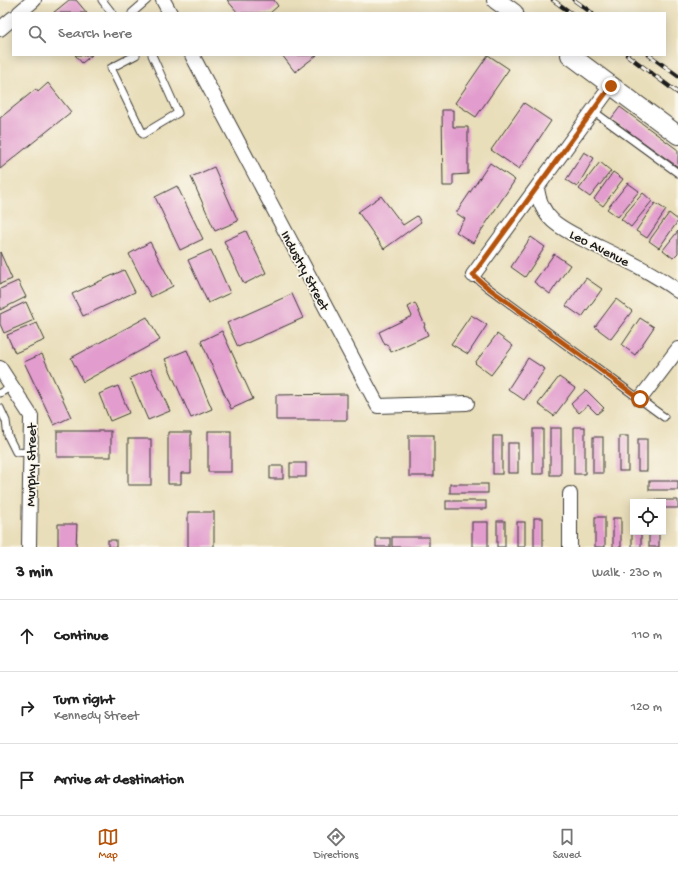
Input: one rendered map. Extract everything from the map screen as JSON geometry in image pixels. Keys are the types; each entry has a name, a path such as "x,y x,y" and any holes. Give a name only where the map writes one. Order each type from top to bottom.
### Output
{"street":[{"path":"20,12 34,0"},
{"path":"163,0 169,12"},
{"path":"496,0 513,12"},
{"path":"0,28 12,19"},
{"name":"Industry Street","path":"193,56 378,406 467,403"},
{"path":"571,56 678,135"},
{"path":"473,275 611,86"},
{"name":"Leo Avenue","path":"537,189 539,202 553,222 656,276 678,290"},
{"path":"640,399 678,349"},
{"name":"Murphy Street","path":"0,368 6,390 31,416 29,547"},
{"path":"570,494 570,547"}],"lane":[{"path":"102,0 111,12"},
{"path":"134,12 147,0"},
{"path":"134,56 111,68 143,134 178,113 152,56"},
{"path":"593,111 678,173"},
{"path":"473,275 487,287 664,417"},
{"path":"0,408 6,421 8,436 16,452 30,453"}],"building":[{"path":"69,0 76,0 86,12 54,12"},
{"path":"227,0 274,0 278,6 271,12 237,12"},
{"path":"76,56 91,56 82,63"},
{"path":"283,56 316,56 295,72"},
{"path":"487,56 509,69 476,117 455,103"},
{"path":"48,83 71,112 0,169 0,118 36,89 38,92"},
{"path":"524,103 551,121 519,169 491,150"},
{"path":"620,107 678,150 678,167 611,119"},
{"path":"442,110 453,110 453,127 468,127 468,174 453,175 453,186 443,186"},
{"path":"584,152 594,158 577,187 566,180"},
{"path":"600,162 611,171 590,197 579,189"},
{"path":"490,163 515,180 473,243 456,232 465,219 456,213"},
{"path":"214,167 238,221 215,231 191,177"},
{"path":"613,172 623,179 603,206 594,199"},
{"path":"628,183 639,191 618,217 607,209"},
{"path":"177,186 203,239 180,250 155,197"},
{"path":"643,193 652,201 631,227 621,219"},
{"path":"381,196 403,225 417,216 421,222 384,249 358,212"},
{"path":"655,203 666,210 647,238 636,231"},
{"path":"669,213 678,221 659,248 649,241"},
{"path":"246,231 266,273 244,284 224,241"},
{"path":"678,231 678,253 673,258 663,250"},
{"path":"531,237 545,247 525,277 511,267"},
{"path":"150,242 173,286 151,297 129,254"},
{"path":"211,250 230,293 208,303 188,260"},
{"path":"0,252 12,279 0,284"},
{"path":"554,254 570,265 550,294 534,282"},
{"path":"124,270 135,292 83,316 72,294"},
{"path":"586,278 602,289 582,317 566,306"},
{"path":"18,281 26,297 0,310 0,289"},
{"path":"292,294 303,318 238,347 227,323"},
{"path":"616,299 632,311 611,339 595,327"},
{"path":"26,302 34,320 4,333 0,324 0,314"},
{"path":"415,303 428,335 391,352 387,344 385,345 379,332 412,316 408,307"},
{"path":"471,315 487,325 468,354 451,344"},
{"path":"147,317 160,340 83,382 71,358"},
{"path":"640,318 654,327 635,355 622,345"},
{"path":"37,323 45,340 15,353 7,335"},
{"path":"222,331 253,399 231,409 201,341"},
{"path":"497,334 513,346 491,375 475,363"},
{"path":"187,350 212,409 191,418 165,359"},
{"path":"42,354 71,417 54,425 24,362"},
{"path":"528,358 545,369 524,400 508,389"},
{"path":"151,369 170,411 148,420 130,378"},
{"path":"559,377 575,388 554,416 538,404"},
{"path":"118,386 129,413 110,421 99,394"},
{"path":"586,390 604,408 597,414 588,405 579,413 571,404"},
{"path":"347,394 347,420 276,420 276,395"},
{"path":"574,427 585,427 585,474 574,474"},
{"path":"550,428 561,428 561,475 550,475"},
{"path":"533,429 543,429 543,474 533,474"},
{"path":"57,431 111,431 111,457 57,457"},
{"path":"208,431 231,431 231,472 208,472"},
{"path":"168,432 191,432 191,473 181,473 181,484 168,484"},
{"path":"409,435 434,435 434,476 409,476"},
{"path":"493,436 502,436 502,474 493,474"},
{"path":"619,436 628,436 628,471 619,471"},
{"path":"593,437 603,437 603,473 593,473"},
{"path":"128,439 151,439 151,485 128,485"},
{"path":"638,439 647,439 647,471 638,471"},
{"path":"508,443 518,443 518,473 508,473"},
{"path":"290,463 306,463 306,477 290,477"},
{"path":"270,466 283,466 283,479 270,479"},
{"path":"649,481 678,481 678,490 649,490"},
{"path":"450,484 488,484 488,493 450,493"},
{"path":"666,500 678,500 678,508 666,508"},
{"path":"446,501 486,501 486,509 446,509"},
{"path":"188,512 214,512 214,547 188,547"},
{"path":"595,517 605,517 605,547 595,547"},
{"path":"534,518 543,518 543,547 534,547"},
{"path":"613,518 621,518 621,547 613,547"},
{"path":"497,521 505,521 505,547 497,547"},
{"path":"472,522 488,522 488,547 472,547"},
{"path":"517,522 525,522 525,547 517,547"},
{"path":"58,524 77,524 76,547 58,547"},
{"path":"632,535 641,535 641,547 632,547"},
{"path":"649,535 659,535 659,547 649,547"},
{"path":"392,537 429,537 429,547 392,547"},
{"path":"376,538 390,538 390,547 376,547"},
{"path":"108,540 116,540 116,547 108,547"}],"railway":[{"path":"553,0 570,12"},
{"path":"574,0 591,12"},
{"path":"628,56 678,93"},
{"path":"650,56 678,76"}],"route":[{"path":"611,86 473,275 487,287 640,399"}]}
